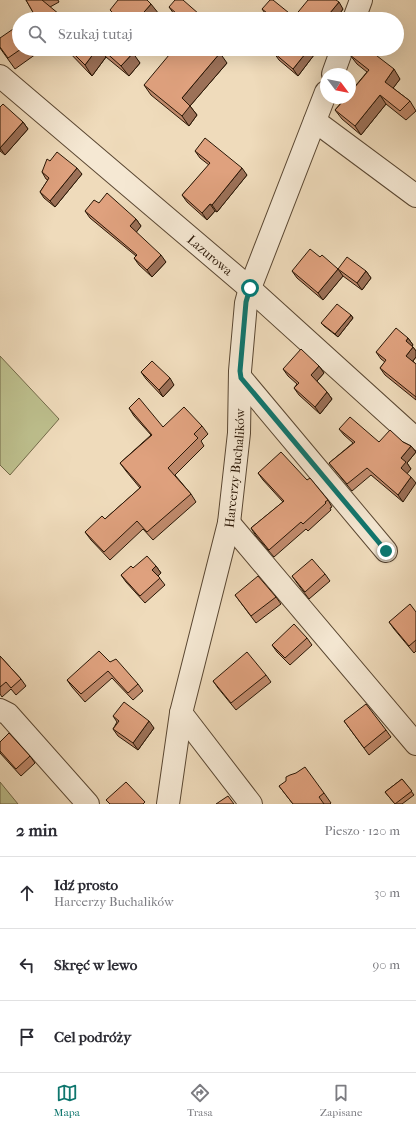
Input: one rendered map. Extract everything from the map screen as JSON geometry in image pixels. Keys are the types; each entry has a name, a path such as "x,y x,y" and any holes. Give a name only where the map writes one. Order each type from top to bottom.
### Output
{"street":[{"path":"357,12 361,0"},
{"path":"335,68 339,56"},
{"name":"Lazurowa","path":"0,76 250,288 416,439"},
{"name":"Harcerzy Buchalików","path":"168,804 181,714 229,523 239,433 240,371 246,302 250,288 321,104"},
{"path":"315,121 416,196"},
{"path":"241,378 386,551"},
{"path":"229,523 416,744"},
{"path":"0,710 8,714 88,804"},
{"path":"181,714 251,804"}],"green space":[{"path":"0,356 59,419 10,475 0,465"},
{"path":"0,782 18,804 0,804"}],"building":[{"path":"26,0 42,0 57,12 33,12"},
{"path":"118,0 147,0 151,4 144,12 112,12 110,10"},
{"path":"175,0 183,0 197,12 175,12 169,7"},
{"path":"270,0 273,0 288,12 266,12 262,9"},
{"path":"308,0 336,0 339,2 331,12 298,12"},
{"path":"12,30 12,55 8,58 0,47 0,38"},
{"path":"76,56 92,56 85,65"},
{"path":"110,56 130,56 121,66"},
{"path":"168,56 217,56 182,98 190,106 182,116 144,85"},
{"path":"278,56 303,56 293,69"},
{"path":"351,56 377,56 394,69 385,82 410,101 400,111 380,95 355,126 335,110 340,104 356,104 356,86 369,70"},
{"path":"3,104 23,122 0,148 0,107"},
{"path":"205,138 242,168 212,205 210,204 202,213 182,195 210,163 195,151"},
{"path":"57,152 77,168 50,201 40,192 49,178 42,172 47,159 50,161"},
{"path":"107,193 136,219 130,226 161,255 147,270 134,258 137,255 85,211 94,200 99,203"},
{"path":"310,249 320,257 322,255 338,269 318,293 292,271"},
{"path":"347,257 366,271 357,283 338,269"},
{"path":"337,304 351,315 335,334 321,323"},
{"path":"396,328 408,338 406,341 413,347 406,356 416,364 416,397 380,368 386,360 376,352"},
{"path":"301,349 319,366 311,375 327,392 315,407 294,388 299,383 283,369"},
{"path":"152,361 170,378 159,390 141,372"},
{"path":"139,398 163,427 184,407 202,426 194,434 198,438 168,468 191,494 147,532 137,521 104,552 85,532 102,516 105,519 141,487 120,463 152,435 129,408"},
{"path":"350,417 379,442 390,430 403,442 411,446 401,458 406,462 401,468 411,477 398,495 367,468 347,484 329,463 355,442 339,429"},
{"path":"281,452 307,480 310,478 328,500 303,524 301,522 269,550 251,528 284,501 258,473"},
{"path":"147,556 156,566 152,570 160,578 140,596 121,575 131,566 133,568"},
{"path":"312,559 325,574 305,592 292,576"},
{"path":"258,576 276,597 251,616 235,595"},
{"path":"410,604 416,612 416,640 409,646 389,622"},
{"path":"294,624 307,638 285,658 272,645"},
{"path":"99,651 110,662 116,659 138,684 128,693 108,671 81,694 67,680"},
{"path":"247,652 266,675 231,703 213,681"},
{"path":"0,656 21,679 11,688 6,682 0,687"},
{"path":"124,702 149,721 133,743 113,729 119,721 113,716"},
{"path":"366,704 386,730 364,748 344,721"},
{"path":"9,733 30,756 16,769 0,751 0,742"},
{"path":"305,767 324,793 319,797 324,804 293,804 279,786 286,781 286,777"},
{"path":"402,779 412,791 395,804 385,792"},
{"path":"126,782 145,802 143,804 110,804 106,800"},
{"path":"228,796 234,804 216,804"}],"route":[{"path":"250,288 246,302 240,371 241,378 386,551"}]}
